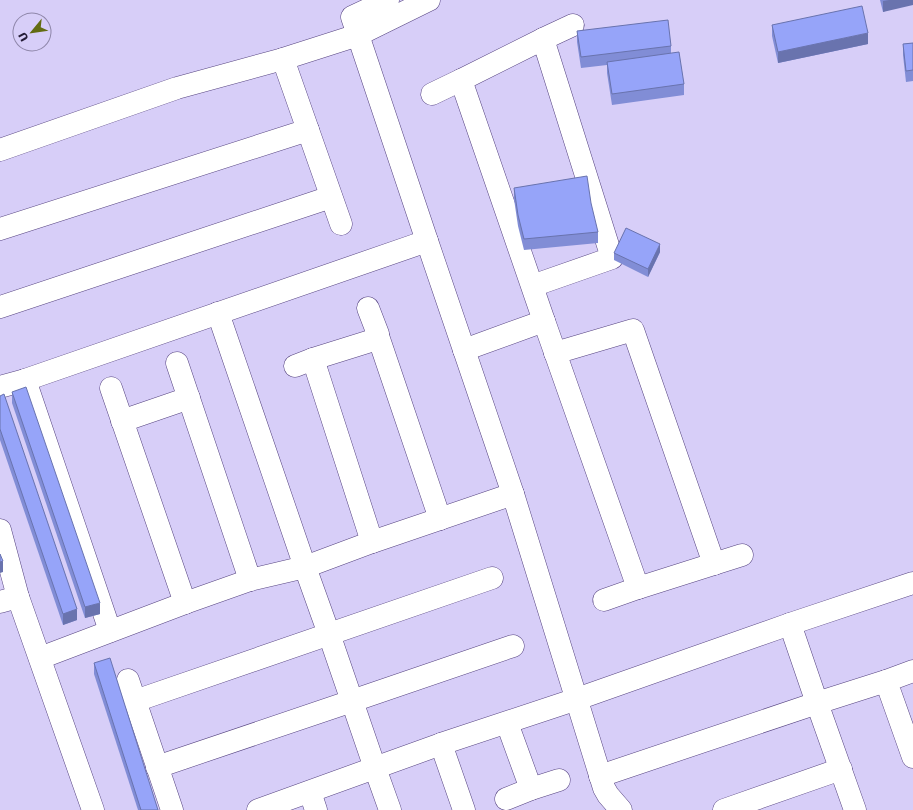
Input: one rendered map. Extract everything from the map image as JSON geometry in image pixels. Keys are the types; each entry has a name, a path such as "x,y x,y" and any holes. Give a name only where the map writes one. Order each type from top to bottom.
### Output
{"street":[{"path":"388,0 352,18 513,494 604,788 621,810"},
{"path":"0,150 177,88 283,59 358,35 429,0"},
{"path":"432,94 573,25"},
{"path":"532,286 612,258 543,39"},
{"path":"283,59 341,224"},
{"path":"461,80 638,588"},
{"path":"0,229 308,130"},
{"path":"0,307 331,197"},
{"path":"0,387 25,380 427,241"},
{"path":"368,308 440,519"},
{"path":"218,313 374,768 390,810"},
{"path":"464,350 544,321"},
{"path":"556,353 633,330 714,564"},
{"path":"372,542 304,362 377,339 378,336"},
{"path":"177,363 250,580"},
{"path":"25,380 110,631"},
{"path":"111,388 185,603"},
{"path":"122,421 189,398"},
{"path":"40,658 250,580 305,567 372,542 513,494"},
{"path":"0,530 9,600 40,658 93,810"},
{"path":"604,600 742,555"},
{"path":"135,701 492,578"},
{"path":"258,810 313,801 374,768 913,583"},
{"path":"790,624 855,810"},
{"path":"157,767 513,646"},
{"path":"600,776 913,671"},
{"path":"128,680 172,810"},
{"path":"886,681 913,757"},
{"path":"507,723 531,789"},
{"path":"441,744 464,810"},
{"path":"724,810 841,769"},
{"path":"506,799 559,780"}],"building":[{"path":"862,6 868,33 778,52 772,25"},
{"path":"668,20 671,46 581,57 577,31"},
{"path":"913,43 913,70 906,71 903,44"},
{"path":"679,52 684,84 612,94 607,62"},
{"path":"587,176 591,203 598,232 524,239 518,215 514,188"},
{"path":"626,228 660,244 648,269 614,253"},
{"path":"26,387 100,603 85,607 12,392"},
{"path":"4,394 77,609 63,614 0,429 0,396"},
{"path":"0,554 3,561 0,562"},
{"path":"110,658 158,810 141,810 94,663"}]}
